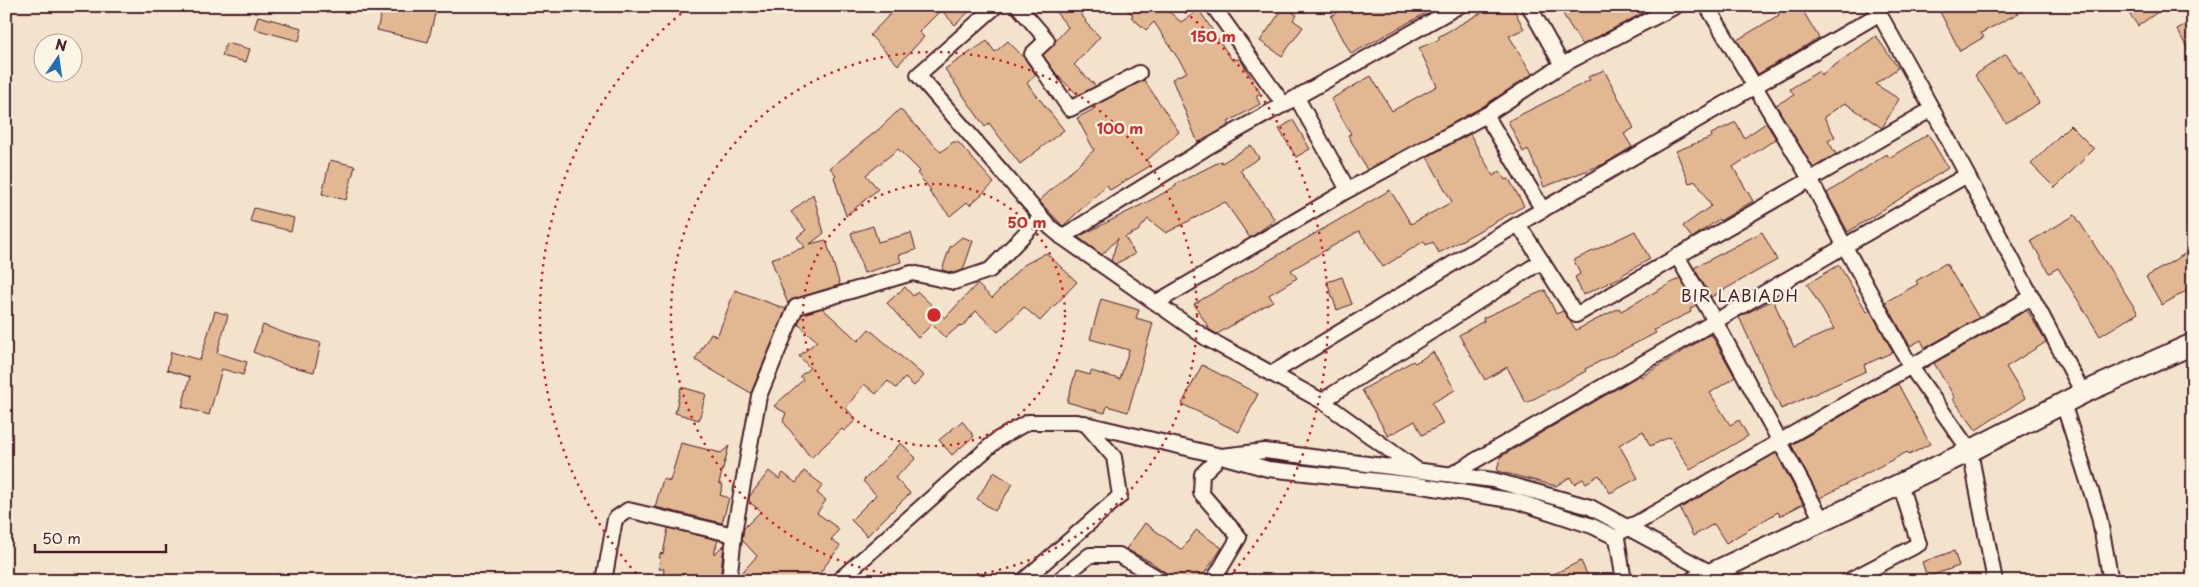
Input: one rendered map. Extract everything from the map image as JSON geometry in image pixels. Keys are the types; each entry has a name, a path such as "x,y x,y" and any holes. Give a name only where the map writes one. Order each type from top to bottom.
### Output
{"main road":[{"path":"1703,577 1970,451 2083,393 2193,344"}],"street":[{"path":"996,6 918,75 1040,217 1062,237 1206,338 1322,401 1419,471"},
{"path":"1018,6 1047,40 1032,54 1070,109 1140,73"},
{"path":"1213,6 1291,101 1348,190"},
{"path":"1062,237 1206,148 1459,6"},
{"path":"1529,6 1562,65"},
{"path":"1157,302 1348,190 1486,115 1562,65 1676,6"},
{"path":"1707,6 1810,179 1911,367 1970,451 1995,581"},
{"path":"1271,374 1518,224 1756,86 1877,10 1932,108 2083,393"},
{"path":"1518,224 1576,315 1932,108"},
{"path":"1486,115 1543,210"},
{"path":"1452,474 1967,175"},
{"path":"731,579 734,535 759,396 796,307 912,273 954,282 990,270 1040,217"},
{"path":"1677,256 1715,321 1822,520"},
{"path":"1322,401 1542,261"},
{"path":"1624,581 1617,538 1626,527 1637,523 1780,442 2032,297"},
{"path":"2063,404 2099,516 2111,581"},
{"path":"838,581 998,439 1028,422 1085,423 1268,469 1416,485 1516,501 1592,526 1617,538"},
{"path":"1023,581 1120,496 1114,457 1085,423"},
{"path":"1213,581 1239,537 1201,494 1202,474 1221,456 1265,451 1493,480 1590,507 1626,527 1703,577"},
{"path":"1848,581 1919,544 1900,484"},
{"path":"604,581 615,520 628,510 734,535"},
{"path":"1058,581 1090,555 1119,555 1163,581"}],"building":[{"path":"383,6 437,6 428,42 377,30"},
{"path":"898,6 975,6 955,25 941,10 919,32 924,37 898,65 870,35"},
{"path":"1051,6 1075,6 1085,22 1100,37 1074,65 1096,86 1078,95 1057,75 1043,55 1068,27"},
{"path":"1123,6 1168,6 1166,9 1181,22 1199,10 1232,60 1240,59 1242,62 1260,93 1256,96 1260,104 1228,122 1230,125 1198,143 1172,79 1187,72 1154,22 1146,30 1131,17 1133,15"},
{"path":"1334,6 1439,6 1351,54 1331,16 1338,12"},
{"path":"1493,6 1512,6 1524,29 1509,36 1532,74 1482,107 1367,170 1348,135 1351,134 1331,99 1371,76 1392,111 1437,86 1419,48 1440,39 1438,37"},
{"path":"1558,6 1656,6 1582,45"},
{"path":"1774,6 1800,6 1819,38 1758,74 1737,40 1779,15"},
{"path":"1937,6 2032,6 1981,33 1984,37 1960,51"},
{"path":"2124,6 2166,6 2138,26"},
{"path":"1284,7 1297,15 1293,20 1303,27 1282,56 1260,41"},
{"path":"258,16 302,28 299,41 254,29"},
{"path":"2193,20 2193,59 2177,29"},
{"path":"1876,36 1898,68 1875,84 1899,99 1882,128 1845,103 1824,117 1835,137 1828,141 1836,154 1813,168 1776,105 1794,95 1790,89 1819,71 1821,75"},
{"path":"987,41 995,52 1008,41 1025,59 1036,75 1027,83 1064,130 1020,164 989,123 985,127 945,69"},
{"path":"226,43 250,49 246,62 222,56"},
{"path":"2006,54 2019,73 2021,72 2039,103 2006,123 1975,75"},
{"path":"1604,70 1634,128 1624,134 1632,147 1604,164 1544,187 1528,149 1523,152 1508,121 1590,80 1588,77"},
{"path":"1144,80 1179,132 1147,160 1150,166 1110,190 1107,185 1063,226 1039,201 1094,150 1077,118 1094,109 1092,107"},
{"path":"900,109 941,152 953,142 958,142 994,183 970,205 967,202 950,216 929,192 931,190 917,173 920,171 898,149 866,175 878,189 846,216 834,177 836,175 830,168 878,130"},
{"path":"1293,120 1310,149 1296,157 1279,129"},
{"path":"1736,122 1744,138 1766,123 1776,139 1733,167 1753,201 1720,221 1719,219 1692,238 1683,226 1711,206 1696,181 1689,183 1676,151 1712,137 1711,134"},
{"path":"2070,125 2094,149 2055,188 2031,164"},
{"path":"1470,134 1493,176 1500,171 1505,180 1509,179 1524,206 1439,253 1433,242 1426,245 1424,241 1383,267 1359,231 1291,270 1297,278 1269,295 1273,301 1217,334 1210,330 1194,304 1390,190 1411,224 1452,202 1427,157"},
{"path":"1928,134 1948,168 1848,232 1827,193 1887,154 1889,158"},
{"path":"1251,145 1259,158 1240,170 1275,220 1250,238 1225,202 1166,233 1148,219 1138,231 1125,237 1135,254 1115,264 1111,261 1118,238 1102,255 1078,237 1153,199 1176,186 1176,184 1221,161 1222,163"},
{"path":"330,160 355,166 346,200 322,194"},
{"path":"813,194 824,233 810,244 826,240 840,285 794,299 788,304 771,259 805,247 797,237 806,230 791,212"},
{"path":"254,208 294,218 291,231 250,221"},
{"path":"2075,215 2138,313 2100,336 2058,268 2049,273 2031,241"},
{"path":"873,226 878,242 911,233 916,250 899,255 901,262 864,273 851,233"},
{"path":"1635,231 1650,259 1623,276 1583,295 1575,277 1580,274 1574,260"},
{"path":"1762,232 1777,260 1711,297 1694,268"},
{"path":"962,237 973,241 963,270 954,273 942,270 950,247"},
{"path":"2193,249 2193,287 2162,305 2146,277"},
{"path":"1046,253 1077,282 1040,321 1024,307 998,332 976,311 962,327 960,325 945,338 932,324 918,338 887,303 905,287 913,296 918,292 945,318 977,284 992,298 1022,266"},
{"path":"1946,263 1979,318 1925,348 1921,340 1910,346 1885,302 1918,284 1916,281"},
{"path":"1839,265 1867,312 1870,310 1893,352 1864,365 1866,371 1781,409 1739,317 1773,300 1794,347 1834,329 1807,284"},
{"path":"1342,277 1352,304 1337,310 1327,282"},
{"path":"1680,278 1696,305 1690,309 1691,312 1654,330 1656,333 1585,369 1586,371 1526,403 1507,367 1485,380 1459,335 1484,321 1483,318 1545,290 1556,314 1563,311 1576,330 1619,308 1621,311"},
{"path":"735,290 786,309 751,393 695,360 711,333 717,337"},
{"path":"1101,299 1139,310 1136,318 1153,323 1128,412 1107,406 1105,413 1067,402 1076,371 1090,375 1091,371 1120,379 1129,350 1090,339"},
{"path":"822,308 858,341 869,329 924,376 914,386 905,378 896,388 888,381 876,394 864,384 846,408 856,420 844,431 842,429 811,458 783,421 786,413 774,406 803,380 800,376 810,368 799,356 817,341 798,324 802,314"},
{"path":"2027,310 2046,342 2006,367 2025,398 1976,430 1953,399 1955,398 1934,363"},
{"path":"215,311 228,315 217,353 247,362 243,375 222,369 209,415 182,407 190,377 167,370 171,352 200,360"},
{"path":"263,325 321,343 314,372 285,365 253,352"},
{"path":"1711,334 1735,377 1710,393 1730,425 1739,420 1748,436 1690,470 1670,437 1650,446 1643,431 1619,445 1638,478 1610,493 1599,475 1586,483 1583,479 1574,484 1570,477 1556,486 1497,471 1500,457 1640,375 1641,377"},
{"path":"1433,352 1455,390 1432,403 1443,424 1422,435 1415,421 1388,436 1362,390 1413,361 1415,363"},
{"path":"1202,365 1258,394 1239,432 1182,404"},
{"path":"1898,384 1930,444 1909,455 1907,452 1820,498 1791,445"},
{"path":"681,387 706,394 699,420 675,413"},
{"path":"962,421 974,436 952,455 939,440"},
{"path":"681,443 721,453 729,446 719,483 723,485 720,495 729,498 722,523 655,507 663,479 670,481"},
{"path":"901,443 916,458 895,478 910,493 867,536 851,520 876,495 863,481"},
{"path":"1776,453 1803,504 1780,516 1778,512 1726,543 1714,524 1693,536 1680,508"},
{"path":"769,471 779,479 783,473 796,483 804,471 823,485 817,493 826,500 817,513 839,529 831,540 840,546 814,581 738,581 738,577 757,556 742,540 744,528 761,511 749,502 749,497"},
{"path":"994,472 1013,484 995,511 977,499"},
{"path":"1145,523 1182,550 1196,530 1222,548 1199,581 1177,581 1151,562 1126,549"},
{"path":"668,528 718,540 714,554 724,545 720,579 702,576 702,581 663,579 664,569 659,569 660,553 663,554"},
{"path":"1954,551 1959,566 1927,577 1922,562"},
{"path":"1581,561 1590,581 1539,581"}],"district":[{"name":"BIR LABIADH","path":"1740,296"}]}
